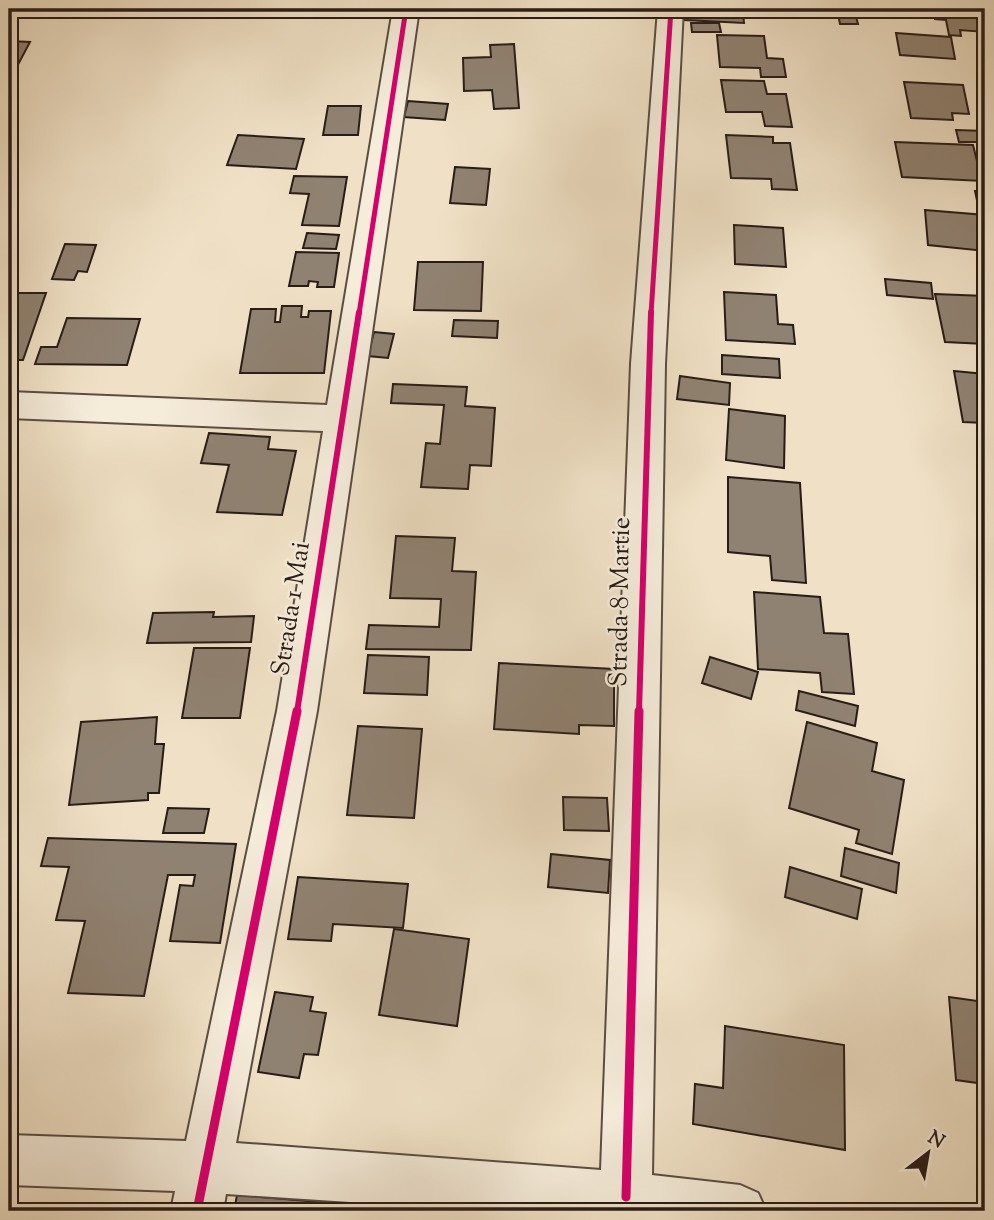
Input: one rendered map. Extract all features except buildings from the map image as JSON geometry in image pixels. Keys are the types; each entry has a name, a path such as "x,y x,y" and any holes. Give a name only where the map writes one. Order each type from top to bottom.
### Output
{"street":[{"name":"Strada 1 Mai","path":"202,1188 297,711 384,133 406,9"},
{"name":"Strada 8 Martie","path":"626,1198 648,364 671,9"},
{"path":"9,405 343,419"},
{"path":"9,1160 202,1188 564,1202 626,1198 740,1211"}],"cycle path":[{"path":"197,1211 297,711 406,9"},
{"path":"626,1197 648,364 671,9"}]}
